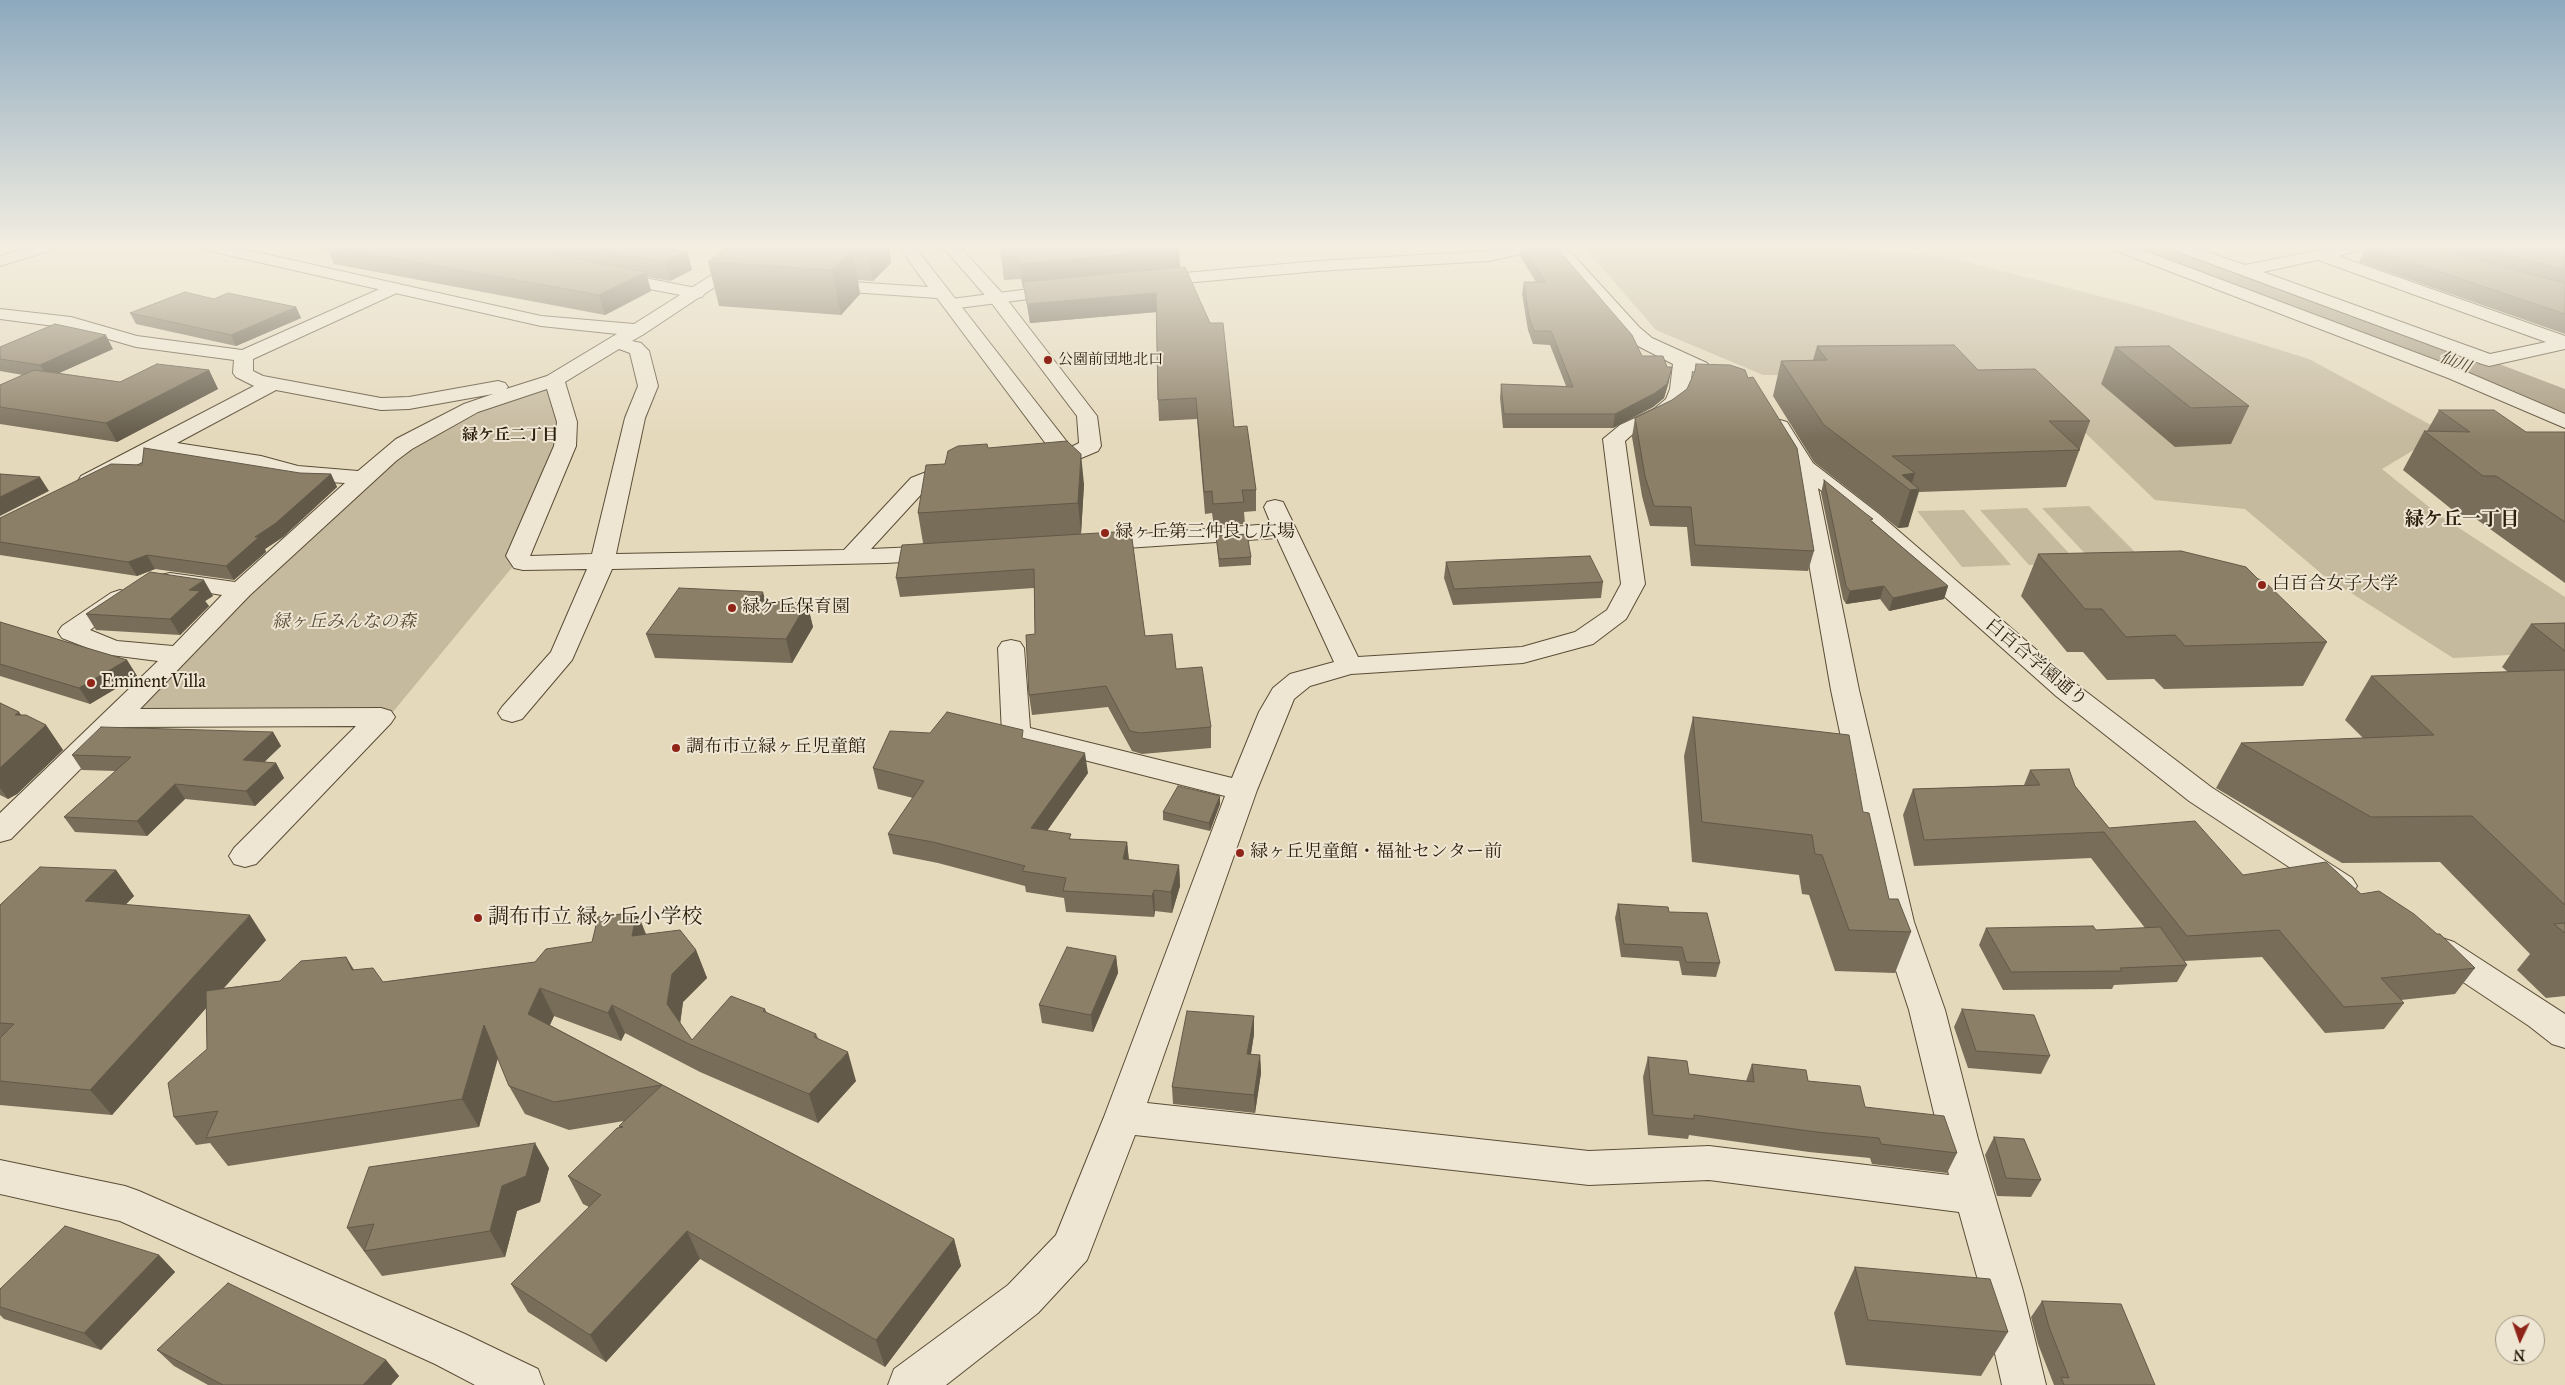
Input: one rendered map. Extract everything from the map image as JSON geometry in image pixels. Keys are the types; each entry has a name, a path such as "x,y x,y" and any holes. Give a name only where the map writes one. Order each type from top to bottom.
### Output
{"street":[{"path":"0,314 71,323 136,341 244,356 341,312"},
{"path":"499,312 541,321 637,330"},
{"path":"0,831 241,590 362,478 404,444 451,418 488,402 546,383 666,312"},
{"path":"957,312 1067,457"},
{"path":"1007,312 1087,416 1090,446 1067,457 1020,461"},
{"path":"1615,312 1632,331 1646,342 1683,361 1714,371"},
{"path":"2297,312 2455,374 2565,422"},
{"path":"2356,312 2489,360 2565,342"},
{"path":"2480,312 2565,342"},
{"path":"512,713 563,654 603,560 635,418 648,386 639,351 634,347 615,342"},
{"path":"244,356 243,373 257,381 393,404 482,388 546,383"},
{"path":"910,1385 1023,1299 1072,1247 1123,1117 1242,790 1273,712 1283,694 1300,680 1349,666 1523,655 1584,638 1617,614 1634,584 1614,439 1627,429 1662,413 1675,402 1680,389 1683,361"},
{"path":"546,383 567,422 564,446 518,559 523,563 886,556 955,552"},
{"path":"70,491 272,385"},
{"name":"白百合学園通り","path":"1770,406 1795,453 1805,467 1870,519 2066,690 2200,794 2367,902"},
{"path":"157,446 261,463 297,473 362,478"},
{"path":"851,556 919,483 954,467 973,465"},
{"path":"1805,467 1806,483 1844,690 1897,922 1927,1010 1975,1196 2002,1291 2024,1385"},
{"path":"1275,507 1349,666"},
{"path":"1074,544 1286,530"},
{"path":"178,655 112,648 71,632 140,586 156,578 241,590"},
{"path":"1011,648 1016,734 1242,790"},
{"path":"115,718 381,717 245,856"},
{"path":"2417,935 2542,1016 2565,1034"},
{"path":"1123,1117 1589,1168 1709,1162 1975,1196"},
{"path":"0,1177 125,1204 441,1345 522,1385"}],"green space":[{"path":"1640,312 2156,312 2309,359 2444,432 2382,469 2439,515 2565,597 2565,652 2453,658 2323,575 2245,509 2155,500 2050,399 1975,376 1763,375 1656,330"},
{"name":"緑ヶ丘みんなの森","path":"554,380 567,422 519,559 392,713 115,718 428,431"},
{"path":"2089,506 2144,561 2094,563 2042,508"},
{"path":"2027,508 2078,563 2029,565 1980,510"},
{"path":"1964,510 2011,565 1962,567 1917,511"}],"building":[{"path":"134,312 285,312 231,335 130,313"},
{"path":"1156,312 1205,312 1210,323 1223,323 1234,427 1247,426 1256,490 1242,490 1244,502 1213,504 1212,491 1204,492 1196,398 1158,400"},
{"path":"1528,312 1612,312 1632,335 1642,356 1663,356 1667,367 1672,367 1667,384 1655,393 1615,414 1504,414 1501,384 1573,387 1551,331 1534,331"},
{"path":"55,324 106,335 40,365 0,359 0,347"},
{"path":"1954,345 1978,370 2035,369 2090,421 2049,421 2080,450 1892,456 1915,473 1902,475 1919,489 1910,490 1824,425 1781,361 1827,360 1817,346"},
{"path":"2169,346 2249,406 2191,408 2115,347"},
{"path":"157,364 209,370 106,423 0,407 0,385 34,370 120,382"},
{"path":"1696,364 1730,365 1745,370 1748,378 1753,377 1797,448 1814,551 1695,545 1691,507 1654,506 1645,476 1635,418 1672,400 1687,389"},
{"path":"2439,410 2494,410 2526,432 2565,432 2565,522 2496,476 2483,476 2424,431 2470,432"},
{"path":"1067,441 1081,454 1078,503 918,513 926,465 945,464 948,451 958,446 987,444 988,448"},
{"path":"144,448 300,473 331,474 276,523 255,537 259,537 226,566 147,555 128,562 0,542 0,518 111,464 142,465"},
{"path":"0,474 40,477 0,497"},
{"path":"1824,480 1873,519 1870,520 1948,586 1893,598 1884,586 1850,591 1846,586"},
{"path":"1131,531 1145,636 1172,634 1176,669 1202,667 1211,727 1140,733 1130,731 1106,686 1029,695 1026,635 1035,634 1034,569 896,578 902,545"},
{"path":"1247,534 1251,557 1219,559 1216,536"},
{"path":"2181,551 2246,567 2258,579 2263,580 2327,642 2185,646 2175,635 2126,637 2102,609 2085,609 2038,554"},
{"path":"1590,556 1603,582 1454,589 1446,562"},
{"path":"150,572 204,580 189,590 200,591 170,619 86,614"},
{"path":"679,588 763,592 757,601 807,603 786,639 646,634"},
{"path":"0,622 127,660 79,688 0,664"},
{"path":"2565,623 2565,651 2531,624"},
{"path":"2565,670 2565,905 2472,816 2371,817 2241,743 2434,735 2371,676"},
{"path":"0,703 19,712 15,715 26,715 46,725 0,768"},
{"path":"947,712 1023,730 1022,738 1085,753 1031,828 1071,834 1069,839 1127,842 1123,859 1179,865 1171,892 1154,890 1152,896 1063,891 1066,878 1022,871 1025,866 933,842 888,834 924,781 873,768 890,731 930,733"},
{"path":"1693,717 1849,735 1863,812 1869,813 1889,899 1898,899 1911,932 1849,930 1822,855 1815,854 1812,835 1702,822"},
{"path":"101,727 273,732 243,760 276,763 246,791 175,784 137,821 64,817 131,757 72,755"},
{"path":"2069,769 2075,786 2109,828 2195,821 2243,875 2326,862 2361,894 2379,891 2414,914 2437,934 2440,934 2475,968 2381,978 2404,1003 2344,1007 2279,930 2187,936 2104,832 1924,840 1913,789 2040,785 2030,770"},
{"path":"1178,786 1220,796 1209,823 1163,812"},
{"path":"40,867 116,870 85,901 250,915 90,1090 0,1081 0,1038 14,1024 0,1023 0,905"},
{"path":"1618,904 1668,907 1669,912 1707,913 1720,963 1686,962 1682,947 1624,944"},
{"path":"637,912 632,936 680,930 696,950 672,974 667,1004 692,1040 731,996 765,1009 763,1011 816,1034 814,1037 848,1052 809,1094 689,1044 612,1005 608,1013 540,988 528,1014 954,1239 876,1340 687,1231 590,1335 511,1284 601,1195 568,1176 617,1128 623,1127 619,1126 662,1085 554,1102 509,1086 484,1025 462,1099 206,1138 218,1111 174,1117 168,1083 207,1049 206,991 280,981 301,961 346,957 352,970 373,968 383,982 535,962 546,949 592,942 598,917"},
{"path":"2565,923 2565,933 2554,924"},
{"path":"2093,926 2096,930 2160,927 2187,965 2120,968 2122,971 2011,972 1986,928"},
{"path":"1067,947 1116,956 1091,1015 1039,1005"},
{"path":"1962,1009 2034,1015 2050,1056 1976,1051"},
{"path":"1187,1011 1254,1016 1247,1054 1260,1055 1254,1095 1172,1087"},
{"path":"1648,1057 1687,1061 1689,1074 1754,1082 1752,1064 1806,1070 1808,1081 1860,1086 1865,1107 1944,1116 1957,1153 1881,1144 1879,1138 1816,1132 1694,1115 1694,1119 1653,1115"},
{"path":"1994,1137 2024,1139 2041,1180 2006,1178"},
{"path":"535,1143 526,1176 502,1186 490,1231 364,1251 374,1224 347,1228 369,1167"},
{"path":"65,1226 159,1255 84,1333 0,1307 0,1289"},
{"path":"1855,1267 1990,1279 2008,1332 1868,1320"},
{"path":"228,1283 386,1360 363,1385 223,1385 157,1350"},
{"path":"2042,1301 2121,1304 2155,1385 2064,1385 2061,1377 2069,1378 2049,1327"}],"waterway":[{"name":"仙川","path":"2325,312 2565,405"}],"place":[{"name":"公園前団地北口","path":"1048,360"},
{"name":"緑ヶ丘第三仲良し広場","path":"1105,533"},
{"name":"白百合女子大学","path":"2262,585"},
{"name":"緑ケ丘保育園","path":"732,608"},
{"name":"Eminent Villa","path":"91,683"},
{"name":"調布市立緑ヶ丘児童館","path":"676,748"},
{"name":"緑ヶ丘児童館・福祉センター前","path":"1240,853"},
{"name":"調布市立 緑ヶ丘小学校","path":"478,918"}],"district":[{"name":"緑ケ丘二丁目","path":"510,436"},
{"name":"緑ケ丘一丁目","path":"2462,520"}]}
